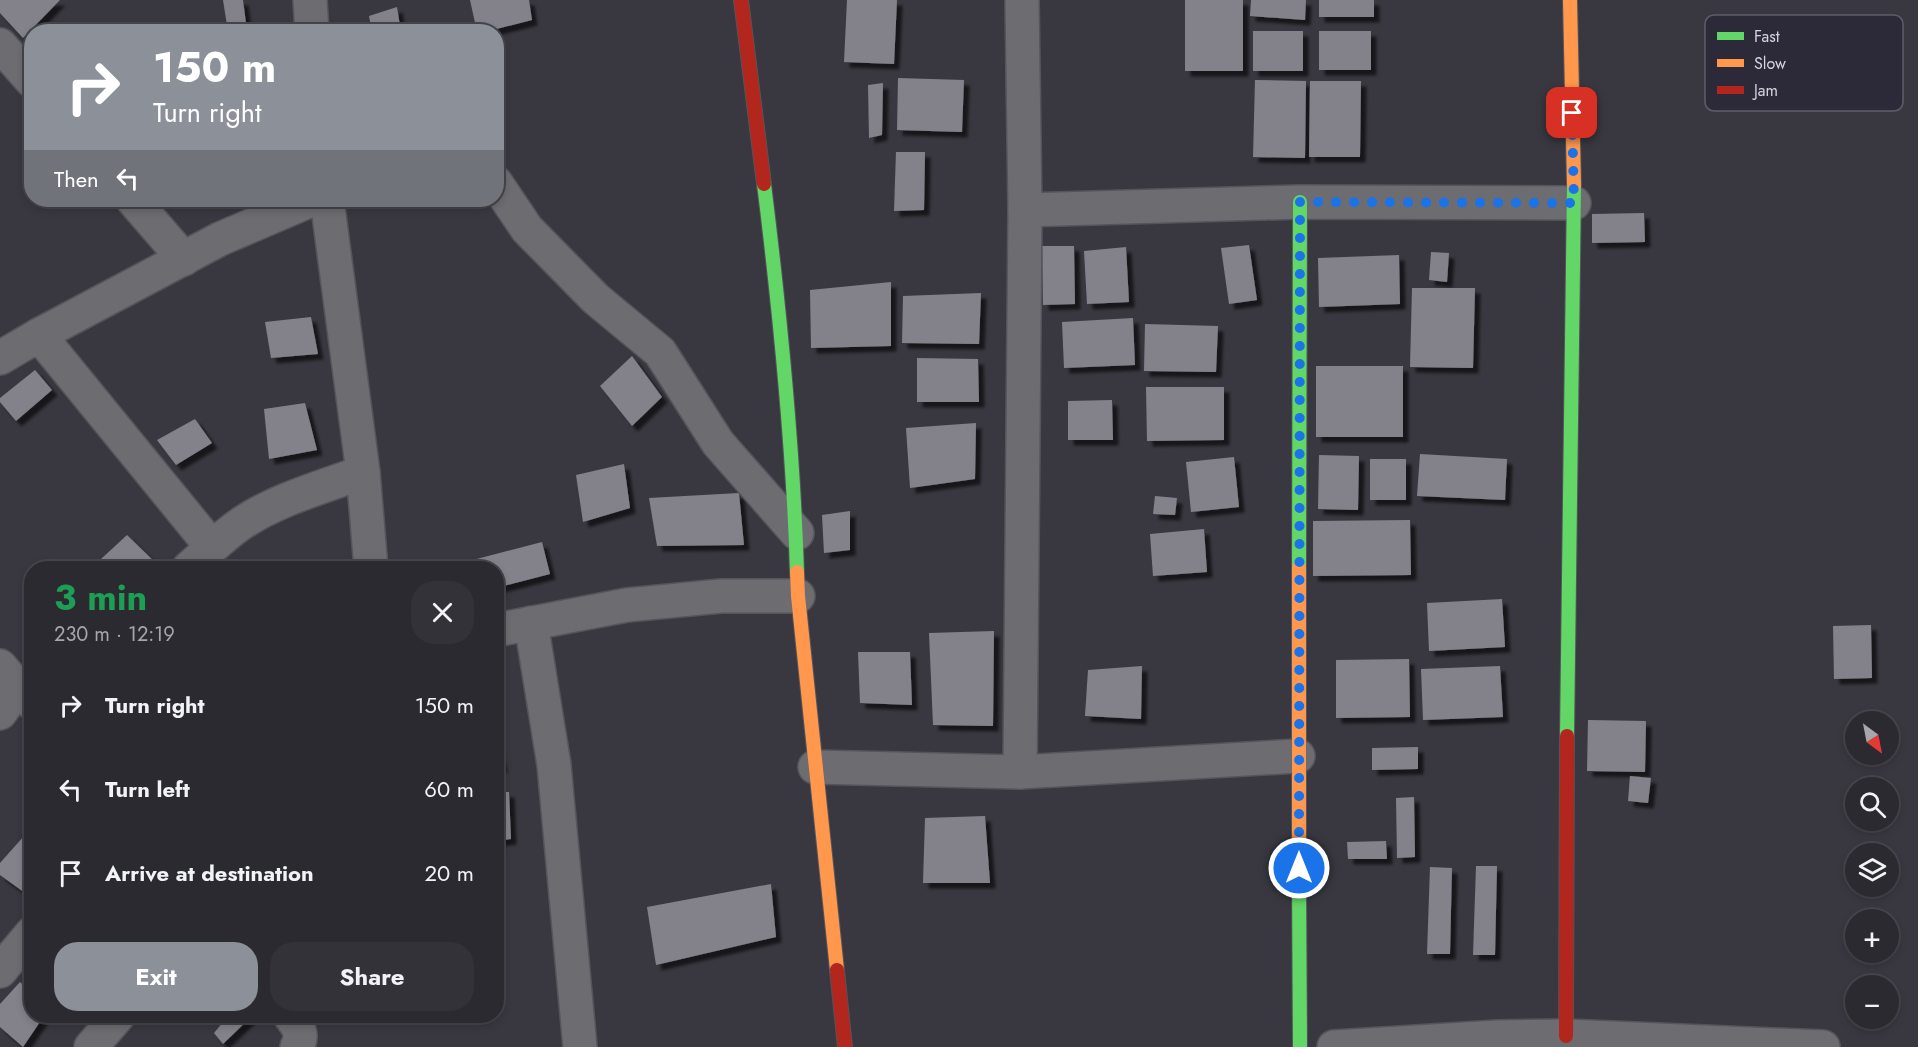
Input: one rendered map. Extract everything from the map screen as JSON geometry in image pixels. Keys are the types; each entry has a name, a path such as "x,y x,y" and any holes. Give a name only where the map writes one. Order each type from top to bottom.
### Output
{"street":[{"path":"310,0 312,24"},
{"path":"741,0 779,309 797,533 798,596 814,767 845,1047"},
{"path":"1020,772 1025,210 1022,0"},
{"path":"1566,1036 1567,732 1574,203 1570,0"},
{"path":"0,45 24,72"},
{"path":"504,195 527,229 596,299 660,352 718,443 797,533"},
{"path":"1025,210 1300,202 1574,203"},
{"path":"1300,202 1298,756 1300,1047"},
{"path":"140,207 184,259"},
{"path":"0,358 220,239 295,207"},
{"path":"328,207 363,472 370,561"},
{"path":"39,335 200,558 243,523 275,505 363,472"},
{"path":"504,628 627,605 721,596 798,596"},
{"path":"531,623 554,765 579,1047"},
{"path":"0,713 17,685"},
{"path":"814,767 1020,772 1298,756"},
{"path":"0,971 24,942"},
{"path":"92,1047 112,1023"},
{"path":"296,1023 299,1027 301,1040 297,1047"},
{"path":"1334,1047 1498,1042 1566,1036 1823,1047"}],"building":[{"path":"0,0 60,0 37,24 24,24 23,38 0,13"},
{"path":"223,0 243,0 246,24 227,24"},
{"path":"470,0 529,0 532,20 504,27 504,24 475,24"},
{"path":"847,0 897,0 894,64 844,62"},
{"path":"1185,0 1243,0 1243,71 1185,71"},
{"path":"1251,0 1306,0 1305,20 1250,16"},
{"path":"1319,0 1374,0 1374,17 1319,17"},
{"path":"397,7 400,24 370,24 369,16"},
{"path":"1253,31 1303,31 1303,71 1253,71"},
{"path":"1319,31 1371,31 1371,70 1319,70"},
{"path":"898,78 964,80 962,132 897,130"},
{"path":"1255,80 1306,81 1305,158 1253,157"},
{"path":"1310,81 1361,81 1360,157 1309,157"},
{"path":"883,83 882,135 869,138 868,85"},
{"path":"896,152 925,152 924,210 894,211"},
{"path":"1644,213 1645,242 1592,243 1592,214"},
{"path":"1249,245 1257,300 1229,304 1221,248"},
{"path":"1042,246 1074,246 1075,304 1043,305"},
{"path":"1126,247 1129,302 1087,304 1084,251"},
{"path":"1431,252 1449,253 1447,282 1429,280"},
{"path":"1399,255 1400,304 1319,307 1318,258"},
{"path":"891,282 891,346 811,348 810,290"},
{"path":"1412,288 1475,288 1473,368 1410,367"},
{"path":"981,293 979,344 902,343 903,296"},
{"path":"311,317 318,354 271,358 265,322"},
{"path":"1133,318 1135,365 1064,368 1062,322"},
{"path":"1145,324 1218,326 1216,372 1144,371"},
{"path":"632,356 662,397 632,426 600,386"},
{"path":"917,358 978,359 979,402 917,402"},
{"path":"1316,366 1403,366 1403,437 1316,437"},
{"path":"35,370 52,390 16,421 0,402 0,398"},
{"path":"1146,387 1224,387 1224,440 1147,441"},
{"path":"1112,400 1113,440 1068,440 1068,401"},
{"path":"305,403 317,450 269,459 264,409"},
{"path":"195,419 212,443 176,465 157,440"},
{"path":"976,423 975,479 910,488 906,428"},
{"path":"1420,454 1507,459 1505,500 1417,496"},
{"path":"1319,455 1359,456 1358,510 1318,509"},
{"path":"1234,457 1239,507 1191,512 1186,462"},
{"path":"1370,459 1406,459 1406,500 1370,500"},
{"path":"624,464 630,508 583,522 576,475"},
{"path":"739,493 744,545 657,546 649,498"},
{"path":"1155,496 1177,498 1175,515 1153,514"},
{"path":"850,511 850,550 824,553 822,515"},
{"path":"1410,520 1411,575 1313,576 1313,521"},
{"path":"1204,529 1207,572 1153,576 1150,534"},
{"path":"127,535 154,561 103,561 101,559"},
{"path":"542,542 550,574 504,586 504,561 469,561"},
{"path":"1502,599 1505,647 1429,651 1427,603"},
{"path":"1871,625 1872,678 1834,679 1833,626"},
{"path":"994,631 993,726 933,725 929,633"},
{"path":"858,652 910,652 912,705 860,703"},
{"path":"1409,659 1410,717 1336,718 1336,660"},
{"path":"1142,666 1141,719 1085,716 1088,670"},
{"path":"1500,666 1503,717 1423,720 1421,669"},
{"path":"1588,720 1646,721 1645,772 1587,771"},
{"path":"1418,747 1418,769 1372,770 1372,748"},
{"path":"1630,776 1651,778 1648,803 1628,801"},
{"path":"504,792 509,792 511,839 504,840"},
{"path":"1414,797 1415,857 1397,858 1396,798"},
{"path":"985,816 990,883 923,883 925,818"},
{"path":"24,836 24,892 0,875 0,863"},
{"path":"1386,841 1387,859 1348,859 1347,842"},
{"path":"1476,866 1497,866 1495,955 1473,955"},
{"path":"1430,867 1452,868 1450,954 1427,954"},
{"path":"771,884 776,937 656,965 647,907"},
{"path":"20,982 24,986 24,1023 39,1023 23,1047 0,1027 0,1004"},
{"path":"222,1023 245,1023 223,1044 214,1033"}],"traffic: fast":[{"path":"764,184 785,378 797,572"},
{"path":"1567,736 1574,185"},
{"path":"1299,568 1300,202"},
{"path":"1299,881 1300,1047"}],"traffic: slow":[{"path":"1570,0 1574,185"},
{"path":"1299,568 1299,881"},
{"path":"797,572 837,970"}],"traffic: jam":[{"path":"741,0 764,184"},
{"path":"1566,1036 1567,736"},
{"path":"837,970 845,1047"}],"route":[{"path":"1299,868 1300,202 1574,203 1572,113"}]}
